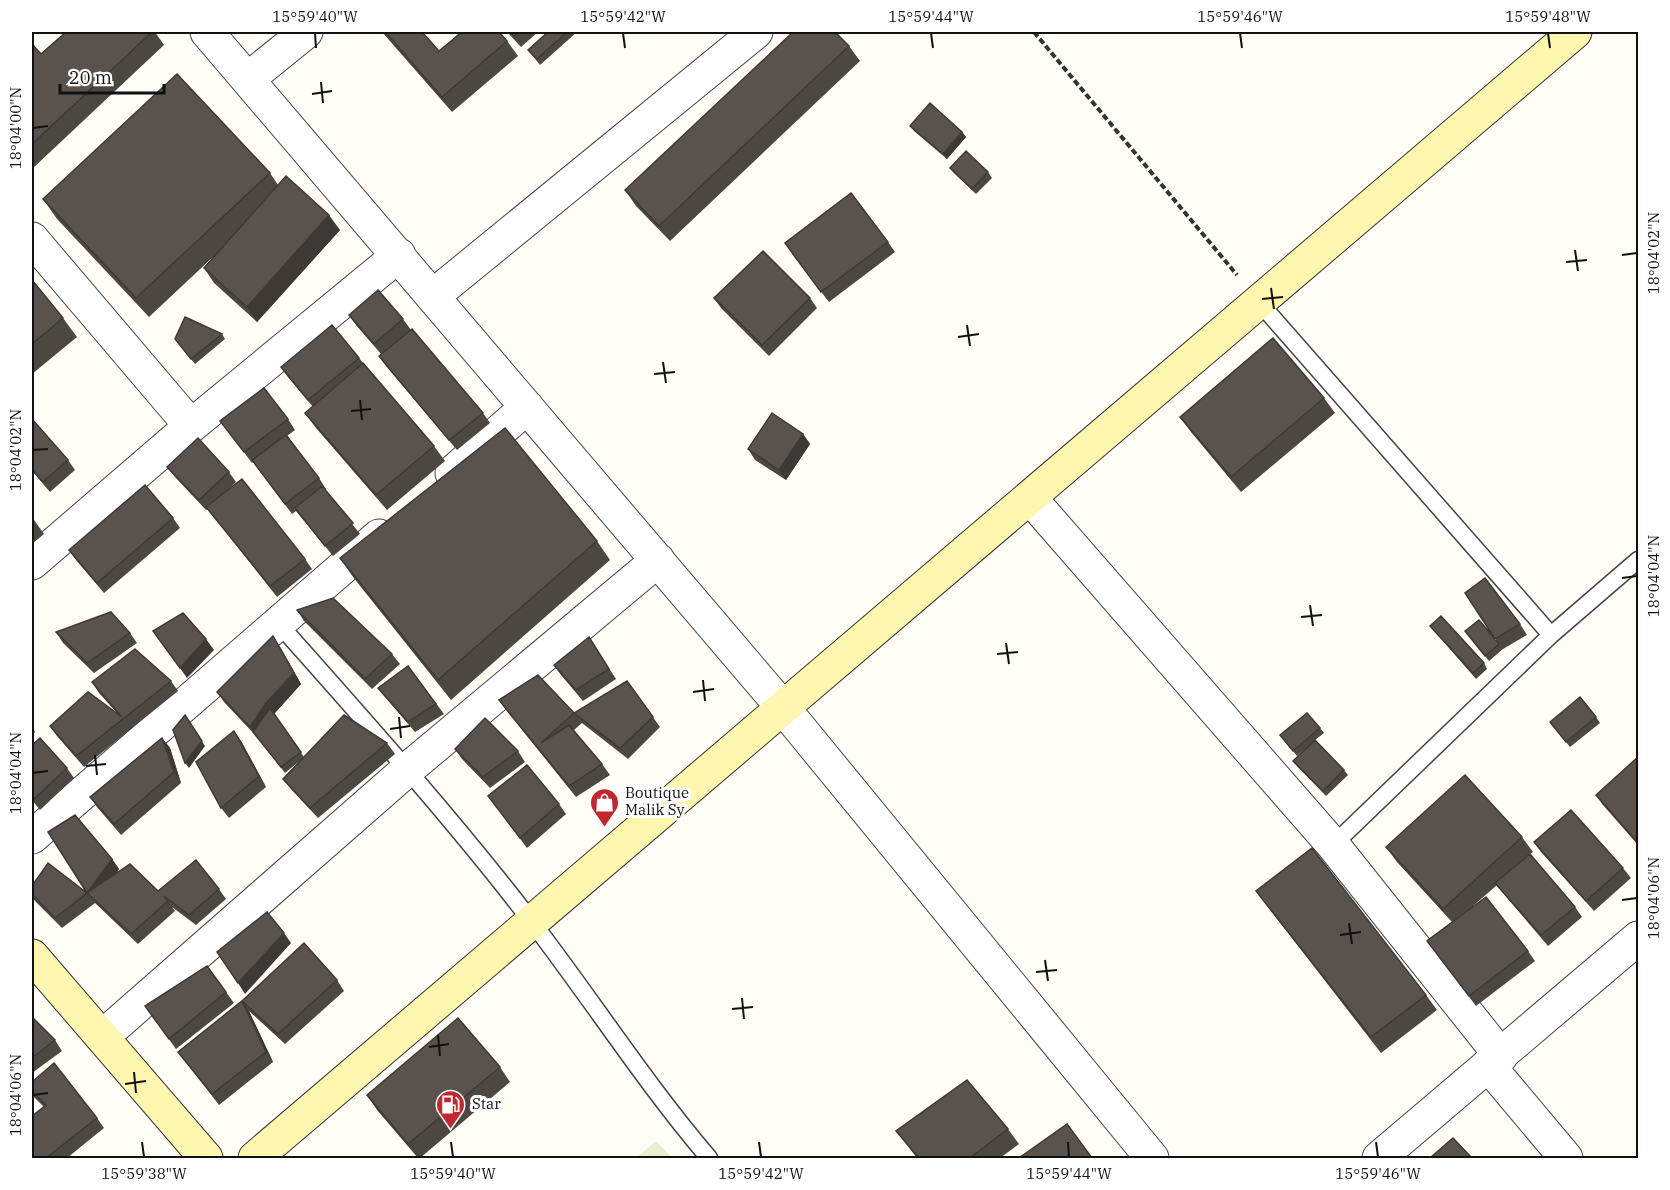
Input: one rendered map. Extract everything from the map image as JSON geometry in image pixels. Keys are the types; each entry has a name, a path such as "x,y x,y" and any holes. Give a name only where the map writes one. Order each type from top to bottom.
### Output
{"street":[{"path":"207,32 784,709 1152,1158"},
{"path":"248,79 306,32"},
{"path":"433,296 756,32"},
{"path":"255,1158 1575,32"},
{"path":"32,239 190,426"},
{"path":"32,563 190,426 399,255"},
{"path":"429,492 527,407"},
{"path":"1030,498 1333,846 1566,1158"},
{"path":"32,837 403,515"},
{"path":"102,1037 408,769 658,560"},
{"path":"1379,1158 1638,938"},
{"path":"32,956 206,1158"}],"lane":[{"path":"1259,302 1551,635"},
{"path":"1333,846 1551,635 1638,560"},
{"path":"278,623 408,769 532,922 674,1116 710,1158"}],"path":[{"path":"1034,32 1259,302"}],"green space":[{"path":"656,1141 672,1158 636,1158"}],"building":[{"path":"66,32 152,32 32,144 32,44 41,54"},
{"path":"385,32 422,32 439,51 462,32 499,32 507,41 442,97"},
{"path":"548,32 567,32 537,59 528,50"},
{"path":"793,32 835,32 849,46 659,226 625,190"},
{"path":"177,74 270,173 136,298 43,199"},
{"path":"930,103 962,132 943,154 910,126"},
{"path":"966,151 988,172 972,189 950,168"},
{"path":"286,176 329,215 247,307 204,268"},
{"path":"851,193 888,242 821,292 785,243"},
{"path":"763,251 810,298 762,345 714,298"},
{"path":"32,280 63,318 32,344"},
{"path":"378,290 403,319 374,344 349,315"},
{"path":"185,317 222,334 191,359 175,339"},
{"path":"332,325 359,358 308,400 281,367"},
{"path":"412,329 483,413 449,440 379,356"},
{"path":"1273,338 1324,398 1231,477 1180,417"},
{"path":"363,363 434,446 376,495 305,413"},
{"path":"264,388 288,419 244,452 220,421"},
{"path":"772,413 803,434 779,470 748,449"},
{"path":"32,419 68,460 43,482 32,469"},
{"path":"505,428 597,541 438,680 340,558"},
{"path":"286,435 319,478 285,504 252,460"},
{"path":"198,438 229,472 199,500 167,467"},
{"path":"242,479 305,559 270,586 206,507"},
{"path":"145,485 173,518 97,583 69,550"},
{"path":"322,486 353,523 325,546 295,508"},
{"path":"1485,578 1520,624 1495,639 1465,593"},
{"path":"333,598 392,654 365,679 297,610"},
{"path":"111,612 130,633 87,663 56,632"},
{"path":"183,613 206,639 180,668 153,631"},
{"path":"1441,616 1484,663 1473,673 1430,626"},
{"path":"1479,620 1499,644 1485,656 1465,631"},
{"path":"273,636 294,673 266,703 250,727 217,692"},
{"path":"589,637 609,669 576,690 554,665"},
{"path":"135,649 171,681 76,756 50,726 88,692 122,717 92,682"},
{"path":"408,666 436,704 408,722 378,688"},
{"path":"538,675 574,713 541,743 569,725 602,764 569,786 499,700"},
{"path":"627,681 653,717 620,748 574,713"},
{"path":"1580,697 1596,717 1566,742 1550,722"},
{"path":"270,708 301,752 281,767 253,732"},
{"path":"1307,713 1320,728 1293,751 1280,735"},
{"path":"185,715 202,741 185,763 173,730"},
{"path":"344,715 387,743 310,808 283,779"},
{"path":"485,718 518,751 483,777 455,749"},
{"path":"234,731 259,776 221,808 196,762"},
{"path":"40,738 67,768 33,800 32,745"},
{"path":"162,738 174,772 114,824 90,797"},
{"path":"1315,740 1344,770 1323,791 1293,761"},
{"path":"1638,757 1638,843 1596,795"},
{"path":"527,765 559,804 520,838 488,796"},
{"path":"1465,775 1522,837 1443,909 1386,847"},
{"path":"1571,810 1623,868 1586,901 1534,842"},
{"path":"75,815 112,859 87,893 48,832"},
{"path":"1312,848 1426,995 1371,1037 1256,891"},
{"path":"1530,854 1575,907 1541,935 1495,883"},
{"path":"196,860 219,889 189,915 164,896 168,901 131,934 87,893 130,864 158,891"},
{"path":"48,863 87,893 55,918 32,894 32,886"},
{"path":"1486,897 1528,951 1469,996 1427,941"},
{"path":"267,912 284,933 238,983 217,952"},
{"path":"304,943 337,980 278,1034 242,1001"},
{"path":"207,966 226,992 169,1039 145,1006"},
{"path":"242,1001 266,1052 212,1094 178,1052"},
{"path":"32,1017 55,1040 32,1058"},
{"path":"458,1018 500,1067 408,1144 367,1095"},
{"path":"54,1063 97,1118 46,1158 32,1158 32,1116 46,1105 32,1092 32,1082"},
{"path":"967,1080 1008,1129 970,1158 919,1158 896,1131"},
{"path":"1067,1124 1092,1158 1019,1158"},
{"path":"1453,1138 1472,1158 1430,1158"}],"place":[{"name":"Boutique Malik Sy","path":"604,828"},
{"name":"Star","path":"451,1130"}]}
